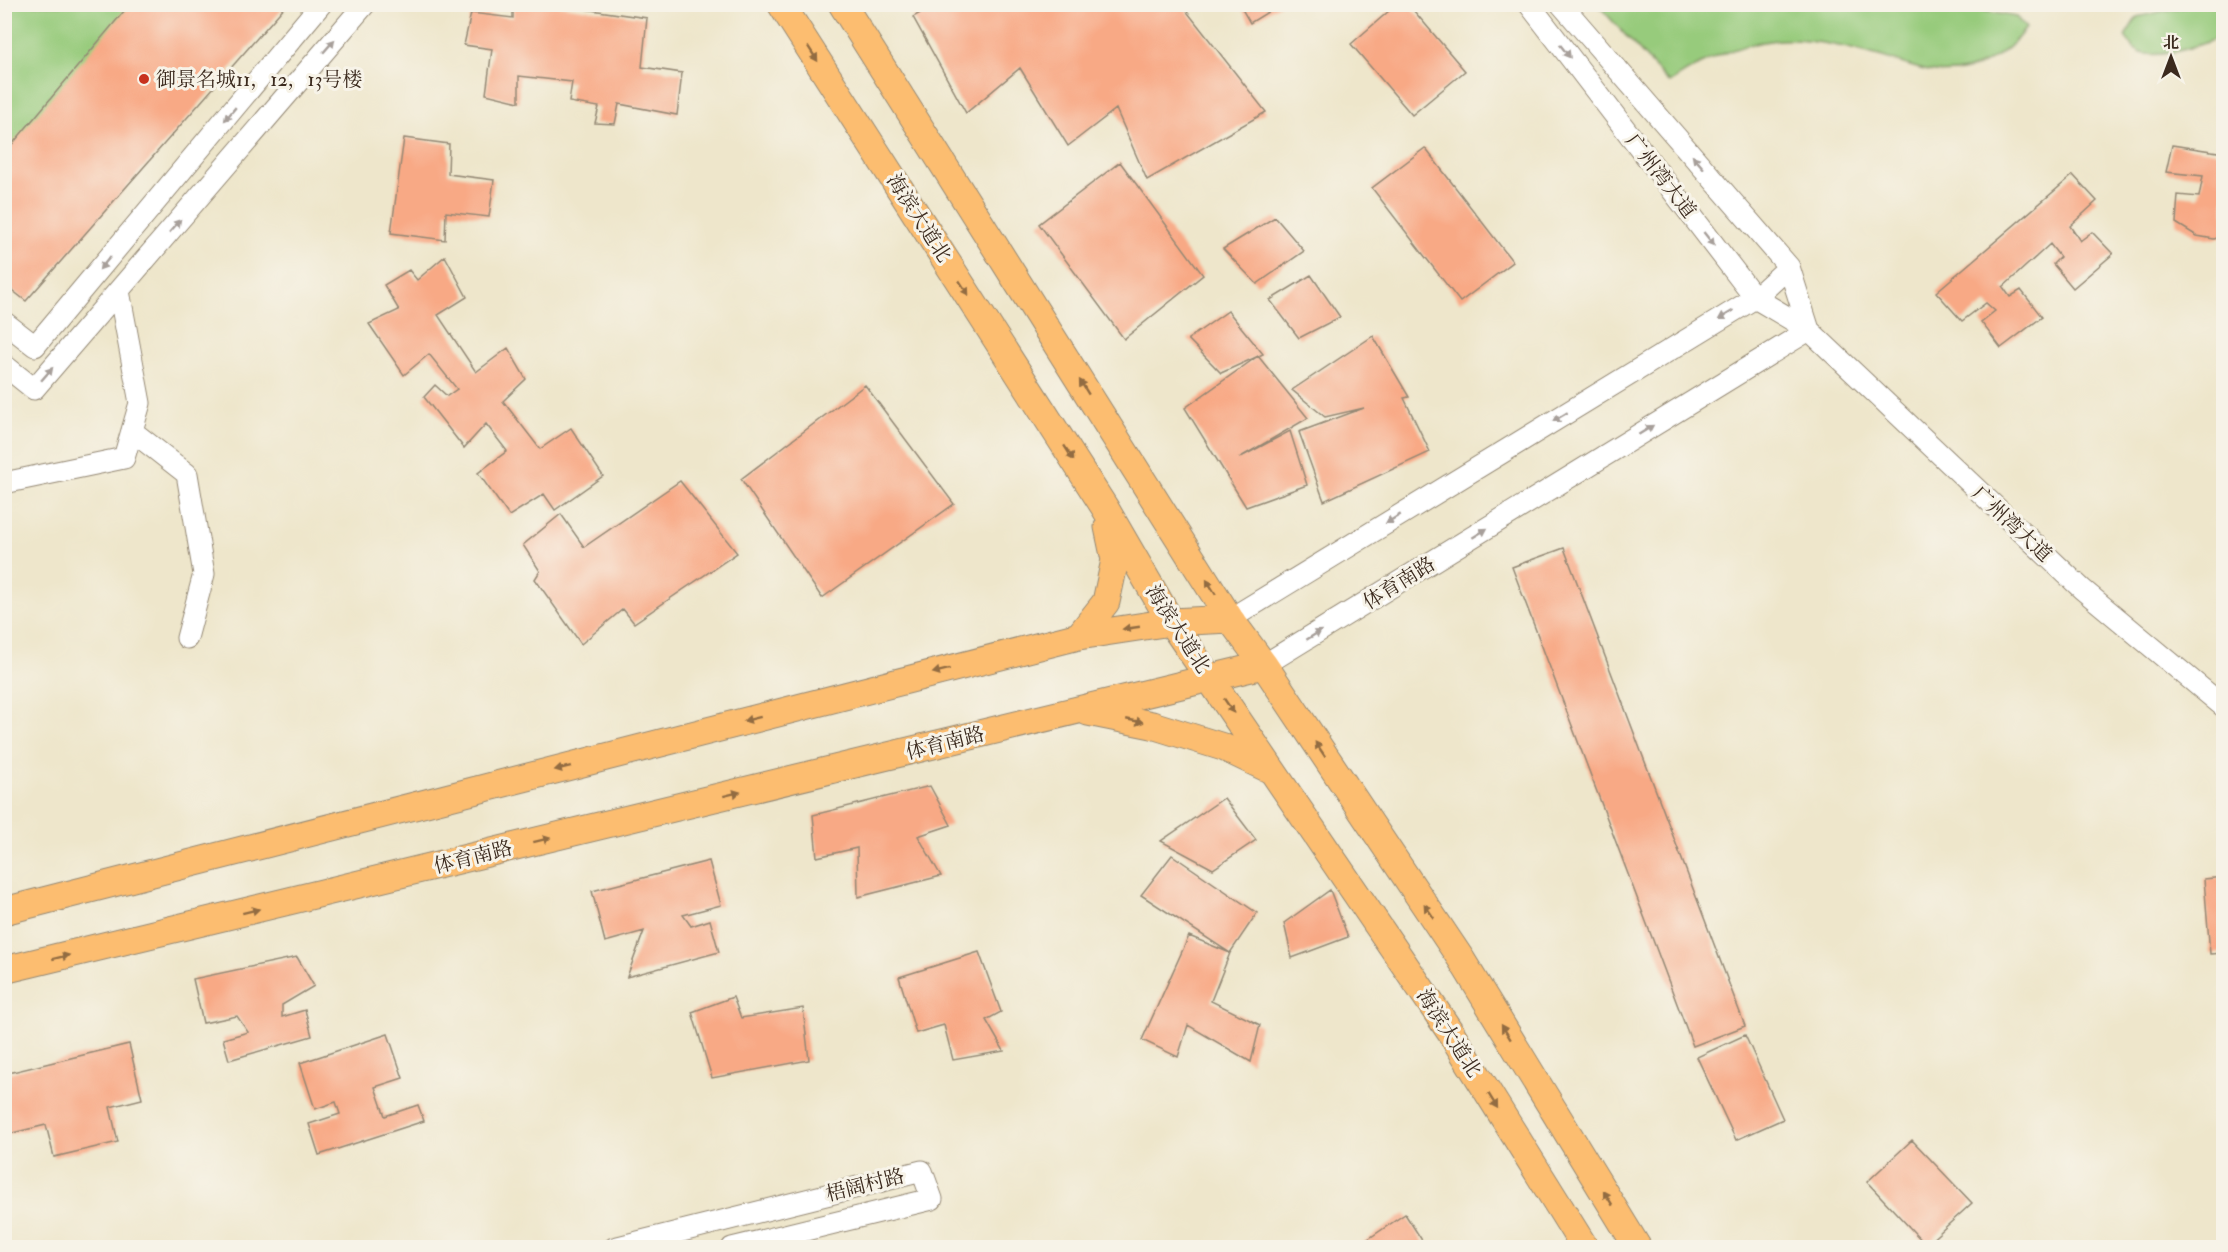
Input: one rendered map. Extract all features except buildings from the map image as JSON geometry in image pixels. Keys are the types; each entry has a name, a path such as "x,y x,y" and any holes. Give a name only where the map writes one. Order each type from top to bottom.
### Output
{"main road":[{"name":"海滨大道北","path":"781,4 1104,508 1171,622 1451,1034 1585,1248"},
{"path":"842,4 1230,619 1264,665 1461,959 1638,1248"},
{"path":"1078,636 1106,602 1116,560 1104,508"},
{"path":"4,911 1078,636 1171,622 1230,619"},
{"name":"体育南路","path":"4,970 1264,665"},
{"path":"1078,711 1152,724 1227,748 1273,771"}],"street":[{"path":"4,322 35,346 321,4"},
{"path":"4,365 34,389 365,4"},
{"name":"广州湾大道","path":"1529,4 1755,298 1809,330 2082,590 2223,707"},
{"name":"广州湾大道","path":"1561,4 1789,267 1809,330"},
{"path":"1230,619 1755,298 1789,267"},
{"path":"4,483 124,458 140,403 119,291"},
{"name":"体育南路","path":"1264,665 1809,330"},
{"path":"132,431 187,474 204,574 187,638"},
{"name":"梧阔村路","path":"614,1248 922,1170 932,1199 732,1248"}],"green space":[{"path":"2194,4 2223,5 2223,36 2163,54 2145,54 2130,45 2125,36 2137,17"},
{"path":"4,5 134,5 14,151 5,142"},
{"path":"1598,5 1954,5 2016,17 2026,28 1998,55 1987,62 1962,71 1929,71 1836,45 1777,40 1744,46 1712,58 1669,83"}],"water":[{"path":"2000,5 2117,5 2010,7"}],"place":[{"name":"御景名城11，12，13号楼","path":"144,79"}]}
